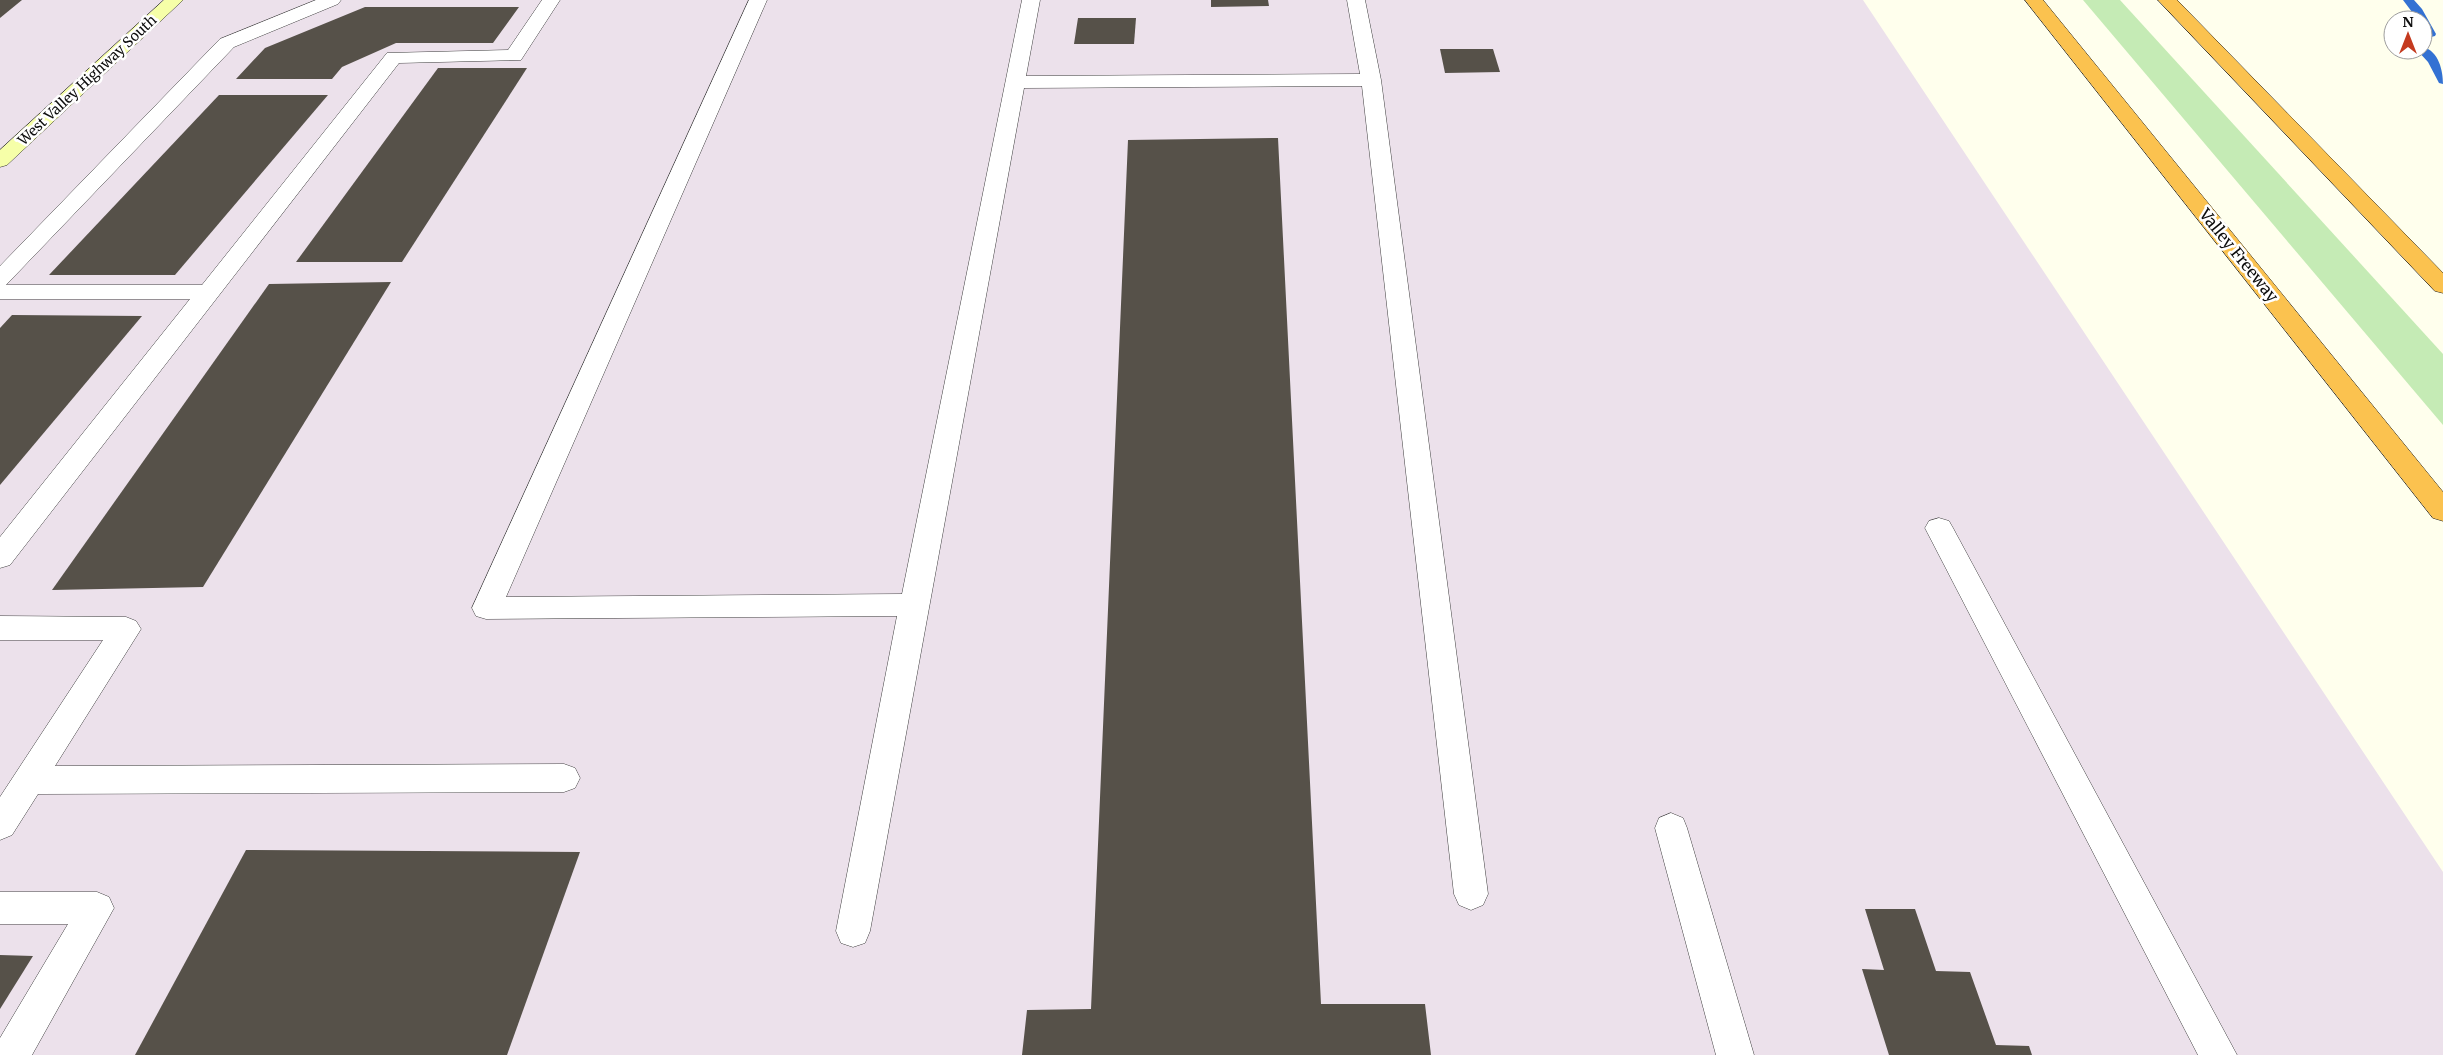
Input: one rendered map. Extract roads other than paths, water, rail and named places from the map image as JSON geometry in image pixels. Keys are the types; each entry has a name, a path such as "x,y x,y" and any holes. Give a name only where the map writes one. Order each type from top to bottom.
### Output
{"highway":[{"name":"Valley Freeway","path":"2034,0 2443,511"},
{"path":"2167,0 2443,286"}],"main road":[{"name":"West Valley Highway South","path":"0,161 174,0"}],"lane":[{"path":"0,279 226,43 332,0"},
{"path":"0,557 394,58 514,56 551,0"},
{"path":"758,0 486,608 914,605"},
{"path":"853,931 1031,0"},
{"path":"1356,0 1371,80 1471,894"},
{"path":"1016,82 1371,80"},
{"path":"0,292 209,292"},
{"path":"1939,528 2218,1055"},
{"path":"0,628 126,629 0,825"},
{"path":"29,780 564,778"},
{"path":"1671,828 1735,1055"},
{"path":"0,908 97,908 11,1055"}],"waterway":[{"path":"2408,0 2418,10"},
{"path":"2432,60 2443,81"}]}
